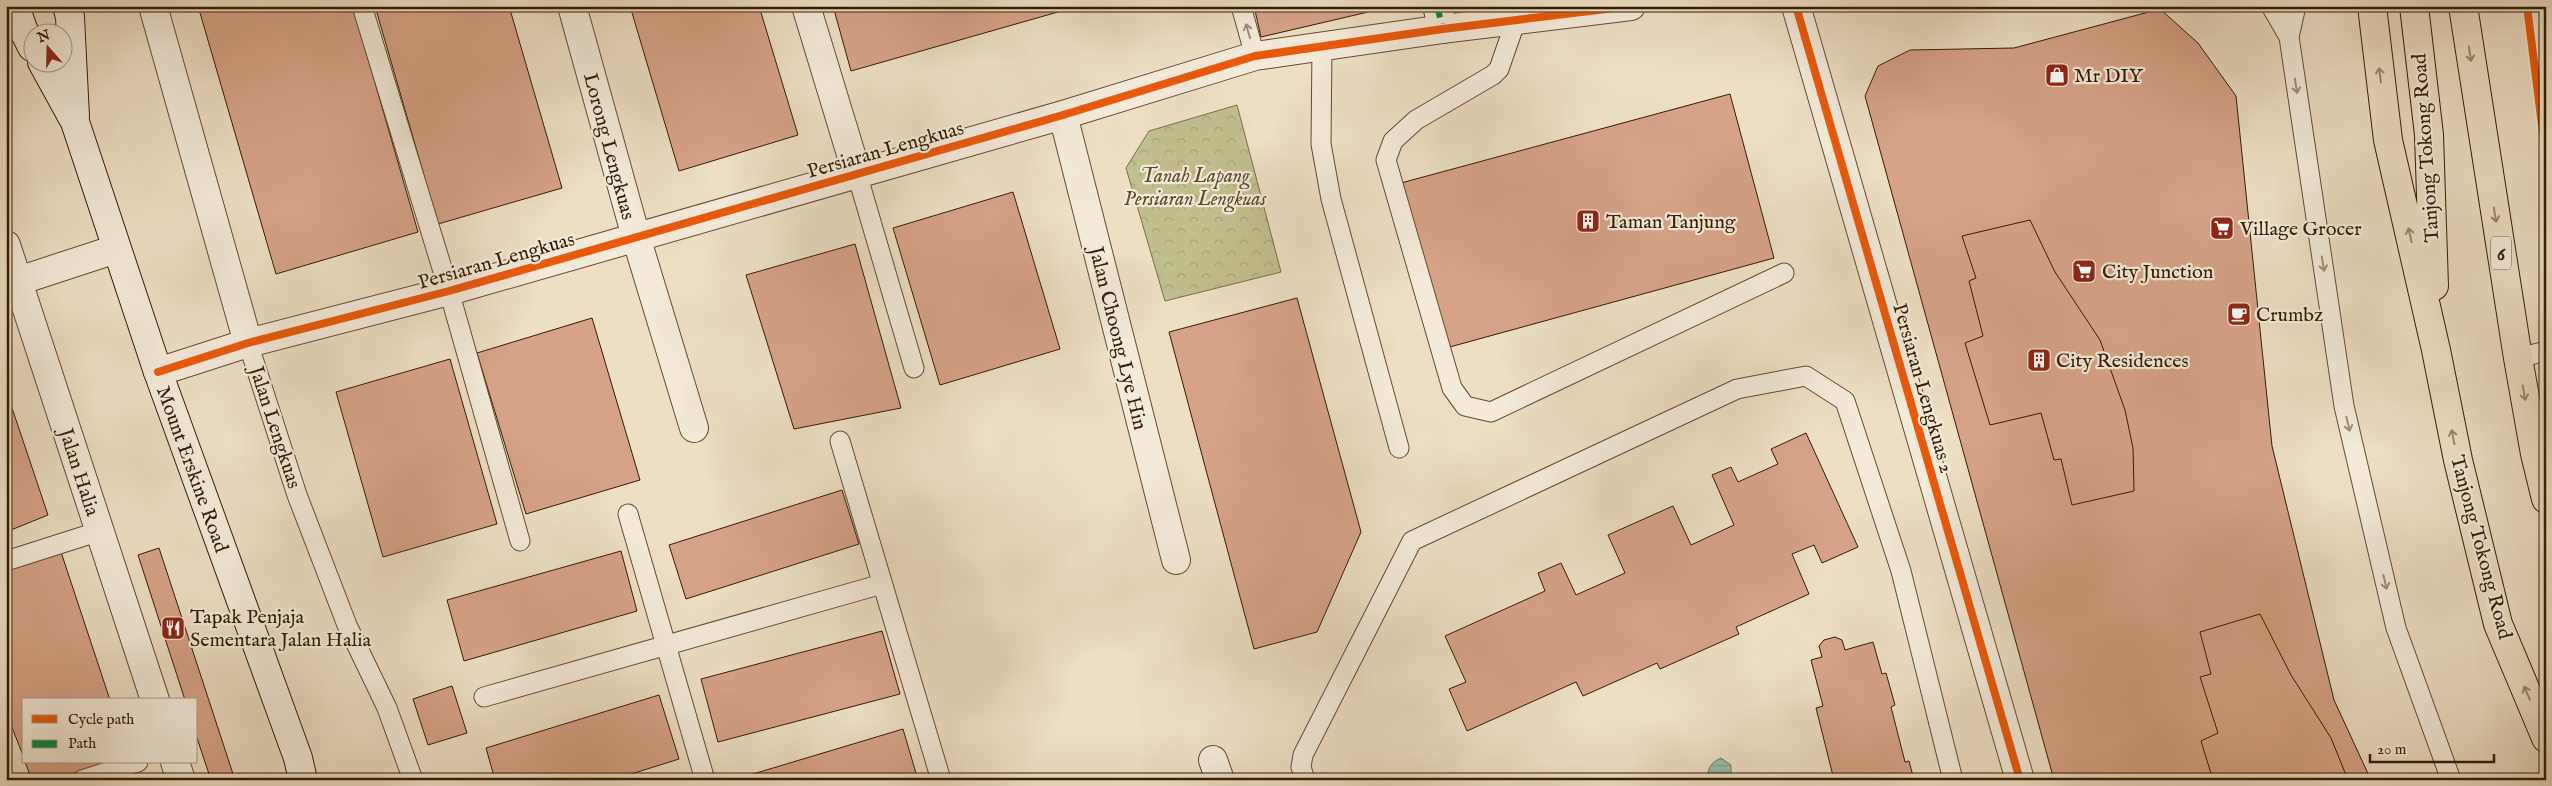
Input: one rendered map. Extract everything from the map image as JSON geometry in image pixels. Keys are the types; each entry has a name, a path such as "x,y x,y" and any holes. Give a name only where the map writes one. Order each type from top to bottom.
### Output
{"main road":[{"name":"Tanjong Tokong Road","path":"2372,6 2388,140 2436,350 2458,460 2498,624 2546,738"},
{"name":"Tanjong Tokong Road","path":"2414,6 2429,135 2436,350"},
{"name":"6","path":"2463,6 2518,358 2535,454 2546,499"}],"street":[{"path":"15,6 22,26"},
{"name":"Mount Erskine Road","path":"67,6 70,17 75,122"},
{"name":"Jalan Lengkuas","path":"153,6 248,343"},
{"name":"Lorong Lengkuas","path":"572,6 636,237 694,428"},
{"path":"806,6 857,174"},
{"name":"Persiaran Lengkuas","path":"158,372 248,343 449,292 1063,115 1255,56 1322,47 1440,18 1516,20 1631,6"},
{"name":"Persiaran Lengkuas 2","path":"1796,6 2020,780"},
{"name":"Mount Erskine Road","path":"48,72 75,122 158,372 304,772"},
{"name":"Jalan Choong Lye Hin","path":"1063,115 1176,560"},
{"name":"Jalan Halia","path":"6,245 12,283 100,531 154,698"},
{"path":"12,283 116,249"},
{"path":"176,764 180,780"}],"lane":[{"path":"362,6 449,292 520,541"},
{"path":"1241,6 1255,56"},
{"path":"2270,6 2289,37"},
{"path":"2296,6 2289,37 2344,406 2396,628 2452,780"},
{"path":"1516,20 1499,69 1493,75 1416,120 1393,141 1386,160 1452,388 1465,406 1491,412 1784,273"},
{"path":"1322,47 1321,144 1330,199 1399,448"},
{"path":"857,174 914,368"},
{"name":"Jalan Lengkuas","path":"248,343 300,504 347,625 387,708 413,780"},
{"path":"2518,358 2546,351"},
{"path":"1304,780 1301,766 1303,755 1412,541 1737,389 1806,376 1845,401 1901,571 1953,780"},
{"path":"840,441 941,780"},
{"path":"628,514 705,780"},
{"path":"6,561 100,531"},
{"path":"484,697 882,584"},
{"path":"82,780 132,764"}],"green space":[{"name":"Tanah Lapang Persiaran Lengkuas","path":"1237,105 1281,272 1165,301 1126,168 1149,131"}],"water":[{"path":"1721,758 1731,765 1731,780 1707,780 1710,766"}],"building":[{"path":"198,6 353,6 418,232 276,274"},
{"path":"375,6 509,6 562,188 438,224"},
{"path":"630,6 759,6 798,135 679,171"},
{"path":"833,6 1079,6 851,71"},
{"path":"1254,6 1394,6 1261,37"},
{"name":"City Junction","path":"2160,9 2198,43 2236,96 2272,446 2334,700 2371,780 2054,780 1865,96 1878,66 1910,50 2014,48"},
{"name":"Taman Tanjung","path":"1730,94 1774,258 1446,348 1401,183"},
{"path":"1013,192 1060,349 940,385 893,228"},
{"name":"City Residences","path":"2030,220 2055,272 2100,340 2125,410 2133,448 2134,491 2072,505 2061,459 2054,460 2041,413 1990,425 1965,343 1983,336 1969,281 1976,278 1962,236"},
{"path":"855,244 901,408 794,429 746,275"},
{"path":"1297,298 1361,532 1317,632 1254,649 1169,332"},
{"path":"592,318 640,480 526,514 477,353"},
{"path":"450,359 497,524 383,557 336,392"},
{"path":"6,390 48,515 6,532"},
{"path":"1806,433 1858,547 1822,563 1814,545 1792,554 1809,594 1736,627 1739,634 1660,669 1657,663 1583,696 1576,682 1467,731 1449,689 1466,682 1445,636 1545,591 1538,573 1561,563 1576,595 1625,573 1608,535 1673,506 1691,545 1734,525 1712,475 1731,467 1738,482 1778,464 1771,449"},
{"path":"842,490 859,544 686,599 669,545"},
{"path":"59,546 109,698 22,698 22,753 6,712 6,562"},
{"name":"Tapak Penjaja Sementara Jalan Halia","path":"159,548 235,780 211,780 198,741 198,698 184,698 138,555"},
{"path":"621,551 637,611 464,661 447,600"},
{"path":"2260,614 2291,675 2331,738 2348,780 2213,780 2201,741 2218,733 2200,677 2211,674 2200,632"},
{"path":"882,631 900,694 718,742 701,679"},
{"path":"1835,637 1842,640 1845,650 1873,642 1882,674 1886,673 1895,705 1891,707 1905,762 1909,761 1914,780 1834,780 1816,708 1823,706 1811,660 1822,657 1819,646 1824,640"},
{"path":"452,686 467,733 428,745 413,699"},
{"path":"659,695 679,759 612,780 495,780 486,748"},
{"path":"903,729 918,780 733,780"},
{"path":"26,764 106,764 66,780 32,780"}],"marked path":[{"path":"1437,6 1443,29"}],"cycle path":[{"path":"158,372 248,343 449,291 1063,115 1255,56 1443,29 1631,6"},
{"path":"1796,6 2020,780"},
{"path":"2527,6 2546,157"}],"place":[{"name":"Mr DIY","path":"2057,75"},
{"name":"Taman Tanjung","path":"1588,221"},
{"name":"Village Grocer","path":"2222,228"},
{"name":"City Junction","path":"2084,271"},
{"name":"Crumbz","path":"2239,314"},
{"name":"City Residences","path":"2039,360"},
{"name":"Tapak Penjaja Sementara Jalan Halia","path":"173,628"}]}
